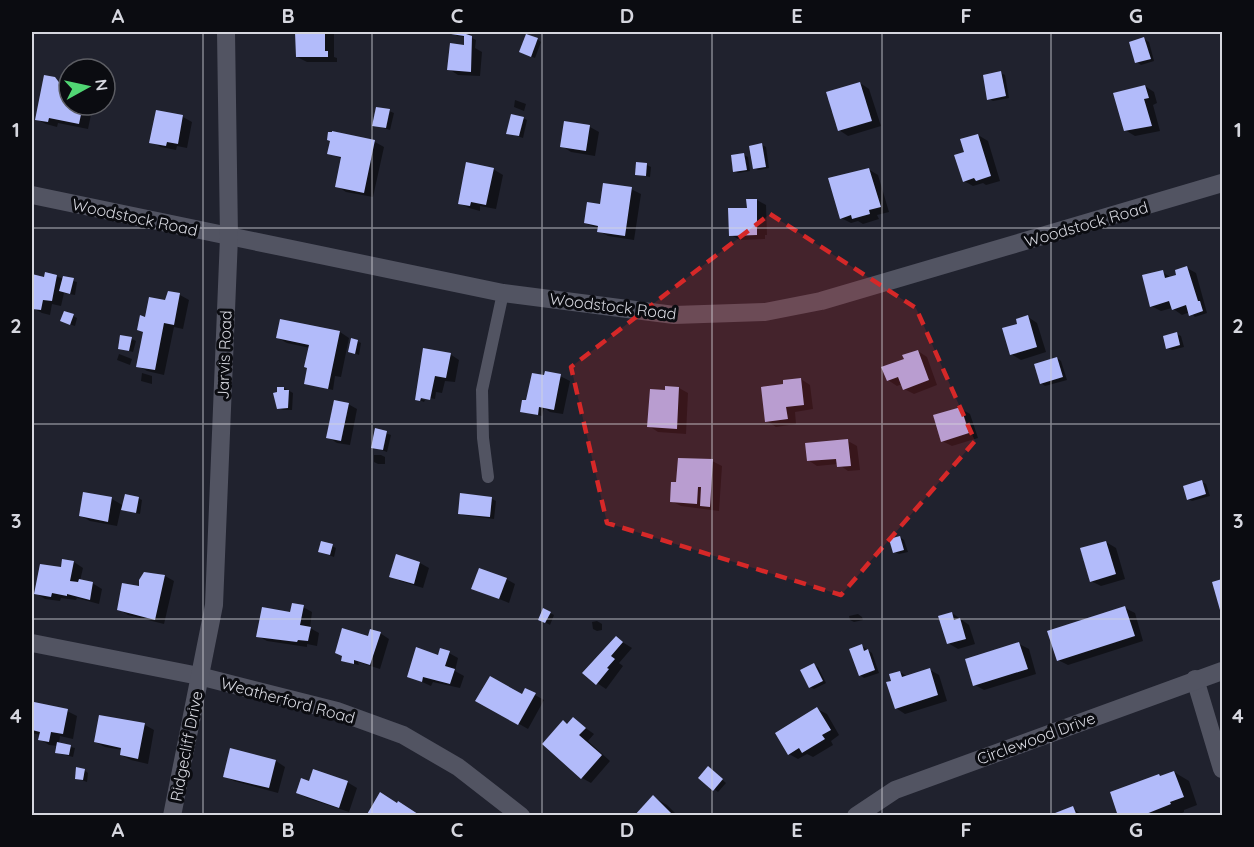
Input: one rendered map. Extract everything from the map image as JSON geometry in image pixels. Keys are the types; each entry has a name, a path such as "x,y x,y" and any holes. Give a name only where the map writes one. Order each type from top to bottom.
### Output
{"street":[{"name":"Jarvis Road","path":"199,676 214,605 229,237 226,32"},
{"name":"Woodstock Road","path":"32,195 503,293 674,315 765,312 821,301 1222,183"},
{"name":"Weatherford Road","path":"32,643 199,676 337,711 403,735 458,767 521,816"},
{"name":"Circlewood Drive","path":"856,816 895,790 1222,671"},
{"name":"Ridgecliff Drive","path":"172,816 199,676"},
{"path":"1195,679 1222,770"}],"lane":[{"path":"488,477 483,438 482,390 503,293"}],"highlighted area":[{"path":"770,214 916,308 975,441 841,595 607,523 571,367"}],"building":[{"path":"295,32 325,32 325,51 328,51 328,57 296,57"},
{"path":"451,32 466,32 472,36 471,72 447,70 450,43 464,45 464,36 451,34"},
{"path":"526,34 538,38 531,57 519,52"},
{"path":"1144,37 1151,59 1135,63 1129,42"},
{"path":"1001,71 1006,96 987,100 983,75"},
{"path":"44,75 55,77 57,80 57,117 80,117 79,124 49,118 48,122 35,120"},
{"path":"860,82 872,121 838,131 826,92"},
{"path":"1145,85 1149,98 1144,99 1152,126 1124,131 1113,93"},
{"path":"376,107 390,109 386,128 372,126"},
{"path":"156,110 183,115 178,144 167,142 166,146 149,143"},
{"path":"511,114 524,117 519,136 506,134"},
{"path":"564,121 590,125 586,151 560,147"},
{"path":"328,132 375,140 364,193 335,187 341,157 327,154 330,141 327,140"},
{"path":"978,134 991,176 963,182 954,155 964,152 960,139"},
{"path":"762,143 766,167 753,169 749,146"},
{"path":"744,153 747,170 733,172 731,155"},
{"path":"466,162 494,168 486,205 471,202 470,206 458,204"},
{"path":"636,162 647,163 646,176 635,175"},
{"path":"869,168 881,207 869,210 870,214 852,219 851,215 840,219 828,178"},
{"path":"603,183 632,187 625,236 597,232 598,226 584,223 587,202 600,204"},
{"path":"746,199 757,199 757,235 729,236 728,208 747,208"},
{"path":"1187,266 1203,311 1189,316 1186,305 1172,310 1169,301 1150,307 1142,275 1163,270 1165,278 1176,275 1175,270"},
{"path":"45,272 57,275 52,301 43,300 41,310 32,309 32,274 44,277"},
{"path":"63,276 74,278 70,294 59,291"},
{"path":"168,291 180,293 174,325 164,323 155,370 136,367 143,332 137,330 140,315 145,317 149,297 165,300"},
{"path":"64,311 74,314 70,325 60,321"},
{"path":"1028,315 1037,347 1010,355 1002,328 1017,324 1016,319"},
{"path":"280,319 340,331 328,389 304,384 307,368 304,367 309,345 276,338"},
{"path":"1177,332 1180,345 1166,349 1163,336"},
{"path":"120,335 132,337 129,351 118,349"},
{"path":"351,338 358,340 355,354 348,352"},
{"path":"423,348 451,353 446,378 435,376 430,400 421,398 420,401 415,400"},
{"path":"918,350 929,380 903,390 898,377 887,381 881,367 904,359 902,355"},
{"path":"1057,357 1063,377 1040,384 1034,364"},
{"path":"545,371 561,374 554,410 539,407 538,415 520,412 522,400 526,400 532,373 544,375"},
{"path":"801,378 804,405 786,407 788,419 765,422 761,387 783,384 783,380"},
{"path":"665,386 679,387 677,429 647,427 650,389 665,390"},
{"path":"277,387 289,390 288,408 277,409 273,393 277,392"},
{"path":"334,400 349,403 341,441 326,438"},
{"path":"961,407 969,433 941,442 933,415"},
{"path":"375,428 387,431 383,450 371,448"},
{"path":"848,439 851,466 837,467 836,459 807,461 805,443"},
{"path":"678,458 713,459 710,507 700,506 701,487 698,487 697,504 670,502 671,482 676,482"},
{"path":"1202,480 1206,494 1187,500 1183,486"},
{"path":"83,492 112,497 108,522 79,516"},
{"path":"460,493 492,497 490,517 458,514"},
{"path":"125,494 139,497 136,513 121,510"},
{"path":"900,536 904,550 893,553 889,539"},
{"path":"321,541 333,544 330,555 318,552"},
{"path":"1106,541 1116,574 1090,582 1080,548"},
{"path":"396,554 420,562 414,584 389,577"},
{"path":"62,559 74,561 70,581 78,582 79,579 93,582 90,600 67,594 67,596 52,593 51,597 34,594 40,564 61,567"},
{"path":"479,568 507,578 499,599 471,589"},
{"path":"144,572 165,575 155,620 117,610 122,583 139,586 139,580"},
{"path":"1222,579 1222,609 1220,610 1212,582"},
{"path":"292,603 304,605 300,625 311,627 308,641 298,640 297,642 256,637 262,607 290,612"},
{"path":"1125,606 1135,636 1057,661 1047,631"},
{"path":"543,608 551,612 545,623 538,620"},
{"path":"952,612 954,620 960,618 966,639 947,644 938,616"},
{"path":"342,628 368,636 370,629 381,632 370,665 354,660 354,664 341,661 342,656 335,653"},
{"path":"616,636 623,642 611,656 615,659 596,685 582,673"},
{"path":"1019,642 1028,669 973,686 965,659"},
{"path":"862,644 864,651 868,649 875,670 859,676 849,649"},
{"path":"416,647 438,655 440,648 450,651 445,666 455,669 450,684 423,677 422,682 407,677"},
{"path":"814,663 823,681 809,688 800,670"},
{"path":"930,668 938,695 895,709 886,682 891,681 889,674 900,671 902,677"},
{"path":"490,676 522,694 525,688 536,693 518,725 475,701"},
{"path":"32,703 68,709 63,734 51,732 49,742 38,740 40,732 32,730"},
{"path":"817,707 831,730 822,735 825,739 802,753 799,748 788,755 775,733"},
{"path":"99,715 145,723 138,759 120,755 121,748 94,742"},
{"path":"573,717 586,728 579,735 602,755 581,779 542,744 563,720 567,724"},
{"path":"57,742 71,745 69,755 55,753"},
{"path":"230,748 276,760 269,788 223,777"},
{"path":"708,766 723,779 713,791 698,778"},
{"path":"76,767 85,769 83,780 75,779"},
{"path":"313,769 348,781 339,808 296,793 301,778 309,781"},
{"path":"1174,771 1184,797 1141,816 1118,816 1110,792 1159,774 1160,776"},
{"path":"380,792 397,803 398,801 421,816 366,816"},
{"path":"653,795 674,816 634,816"},
{"path":"1073,806 1077,816 1050,816 1050,815"}]}
